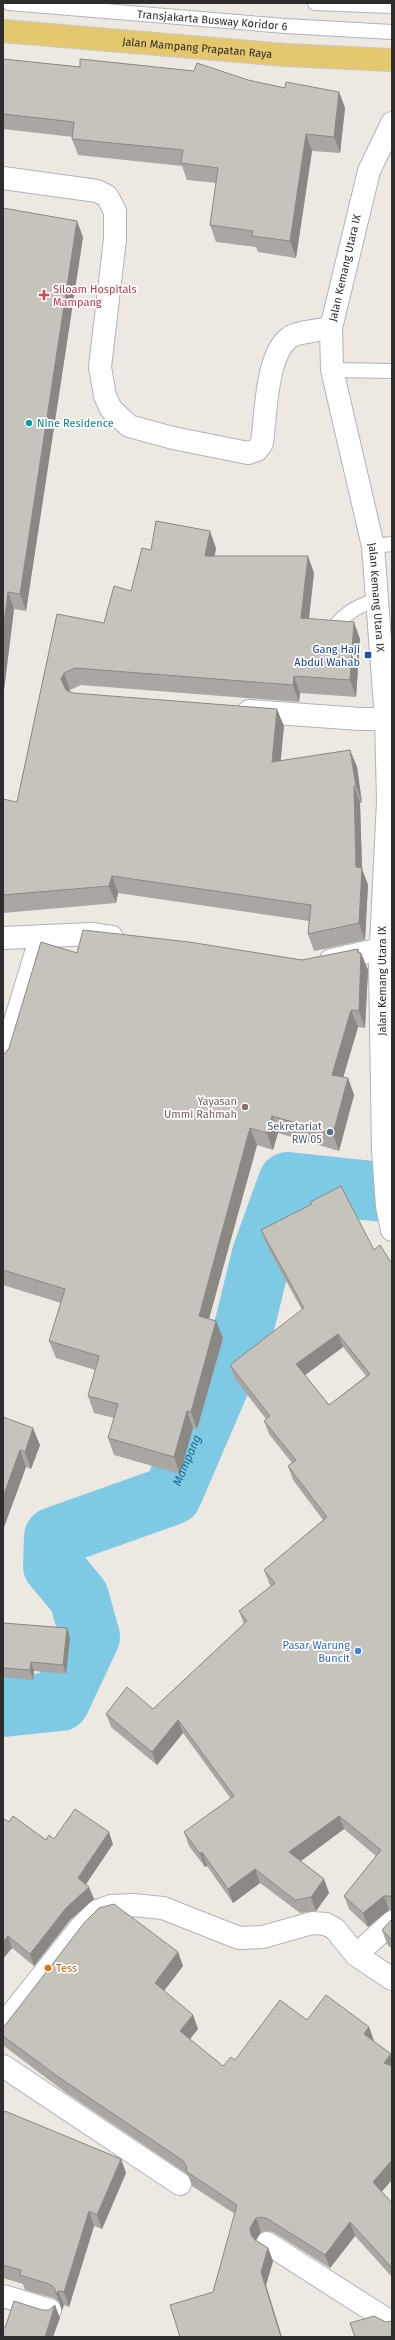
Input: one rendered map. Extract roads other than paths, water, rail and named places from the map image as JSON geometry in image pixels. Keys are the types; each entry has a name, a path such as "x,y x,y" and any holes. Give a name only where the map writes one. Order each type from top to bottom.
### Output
{"main road":[{"name":"Jalan Mampang Prapatan Raya","path":"3,31 285,55 392,60"}],"street":[{"name":"Jalan Kemang Utara IX","path":"392,123 369,171 331,328 332,370 383,545 378,599 390,801 386,949 388,1123 383,1150 387,1206 392,1230"},
{"path":"3,178 97,191 107,196 116,211 115,239 100,367 105,396 111,408 129,426 173,438 248,453 257,450 262,442 273,363 278,350 290,337 331,328"},
{"path":"226,709 360,719 386,719"},
{"path":"3,938 91,934 129,939"},
{"path":"3,1061 41,936"},
{"path":"310,964 386,949"},
{"path":"3,2025 80,1928 97,1911 111,1906 133,1904 164,1908 239,1938 263,1937 312,1923 326,1924 335,1929 356,1955 392,1979"},
{"path":"356,1955 392,1922"},
{"path":"3,2066 180,2184"},
{"path":"266,2244 392,2323"},
{"path":"3,2296 50,2310"}],"lane":[{"name":"Transjakarta Busway Koridor 6","path":"10,3 285,26 392,32"},
{"path":"315,3 392,6"},
{"path":"332,370 392,372"},
{"path":"333,629 344,615 358,606 378,599"}],"waterway":[{"name":"Mampang","path":"3,1707 60,1701 90,1637 79,1597 53,1566 54,1537 172,1495 244,1327 262,1254 288,1182 392,1193"}],"place":[{"name":"Siloam Hospitals Mampang","path":"44,295"},
{"name":"Nine Residence","path":"29,423"},
{"name":"Gang Haji Abdul Wahab","path":"368,655"},
{"name":"Yayasan Ummi Rahmah","path":"245,1107"},
{"name":"Sekretariat RW 05","path":"330,1132"},
{"name":"Pasar Warung Buncit","path":"358,1651"},
{"name":"Tess","path":"48,1968"}]}
